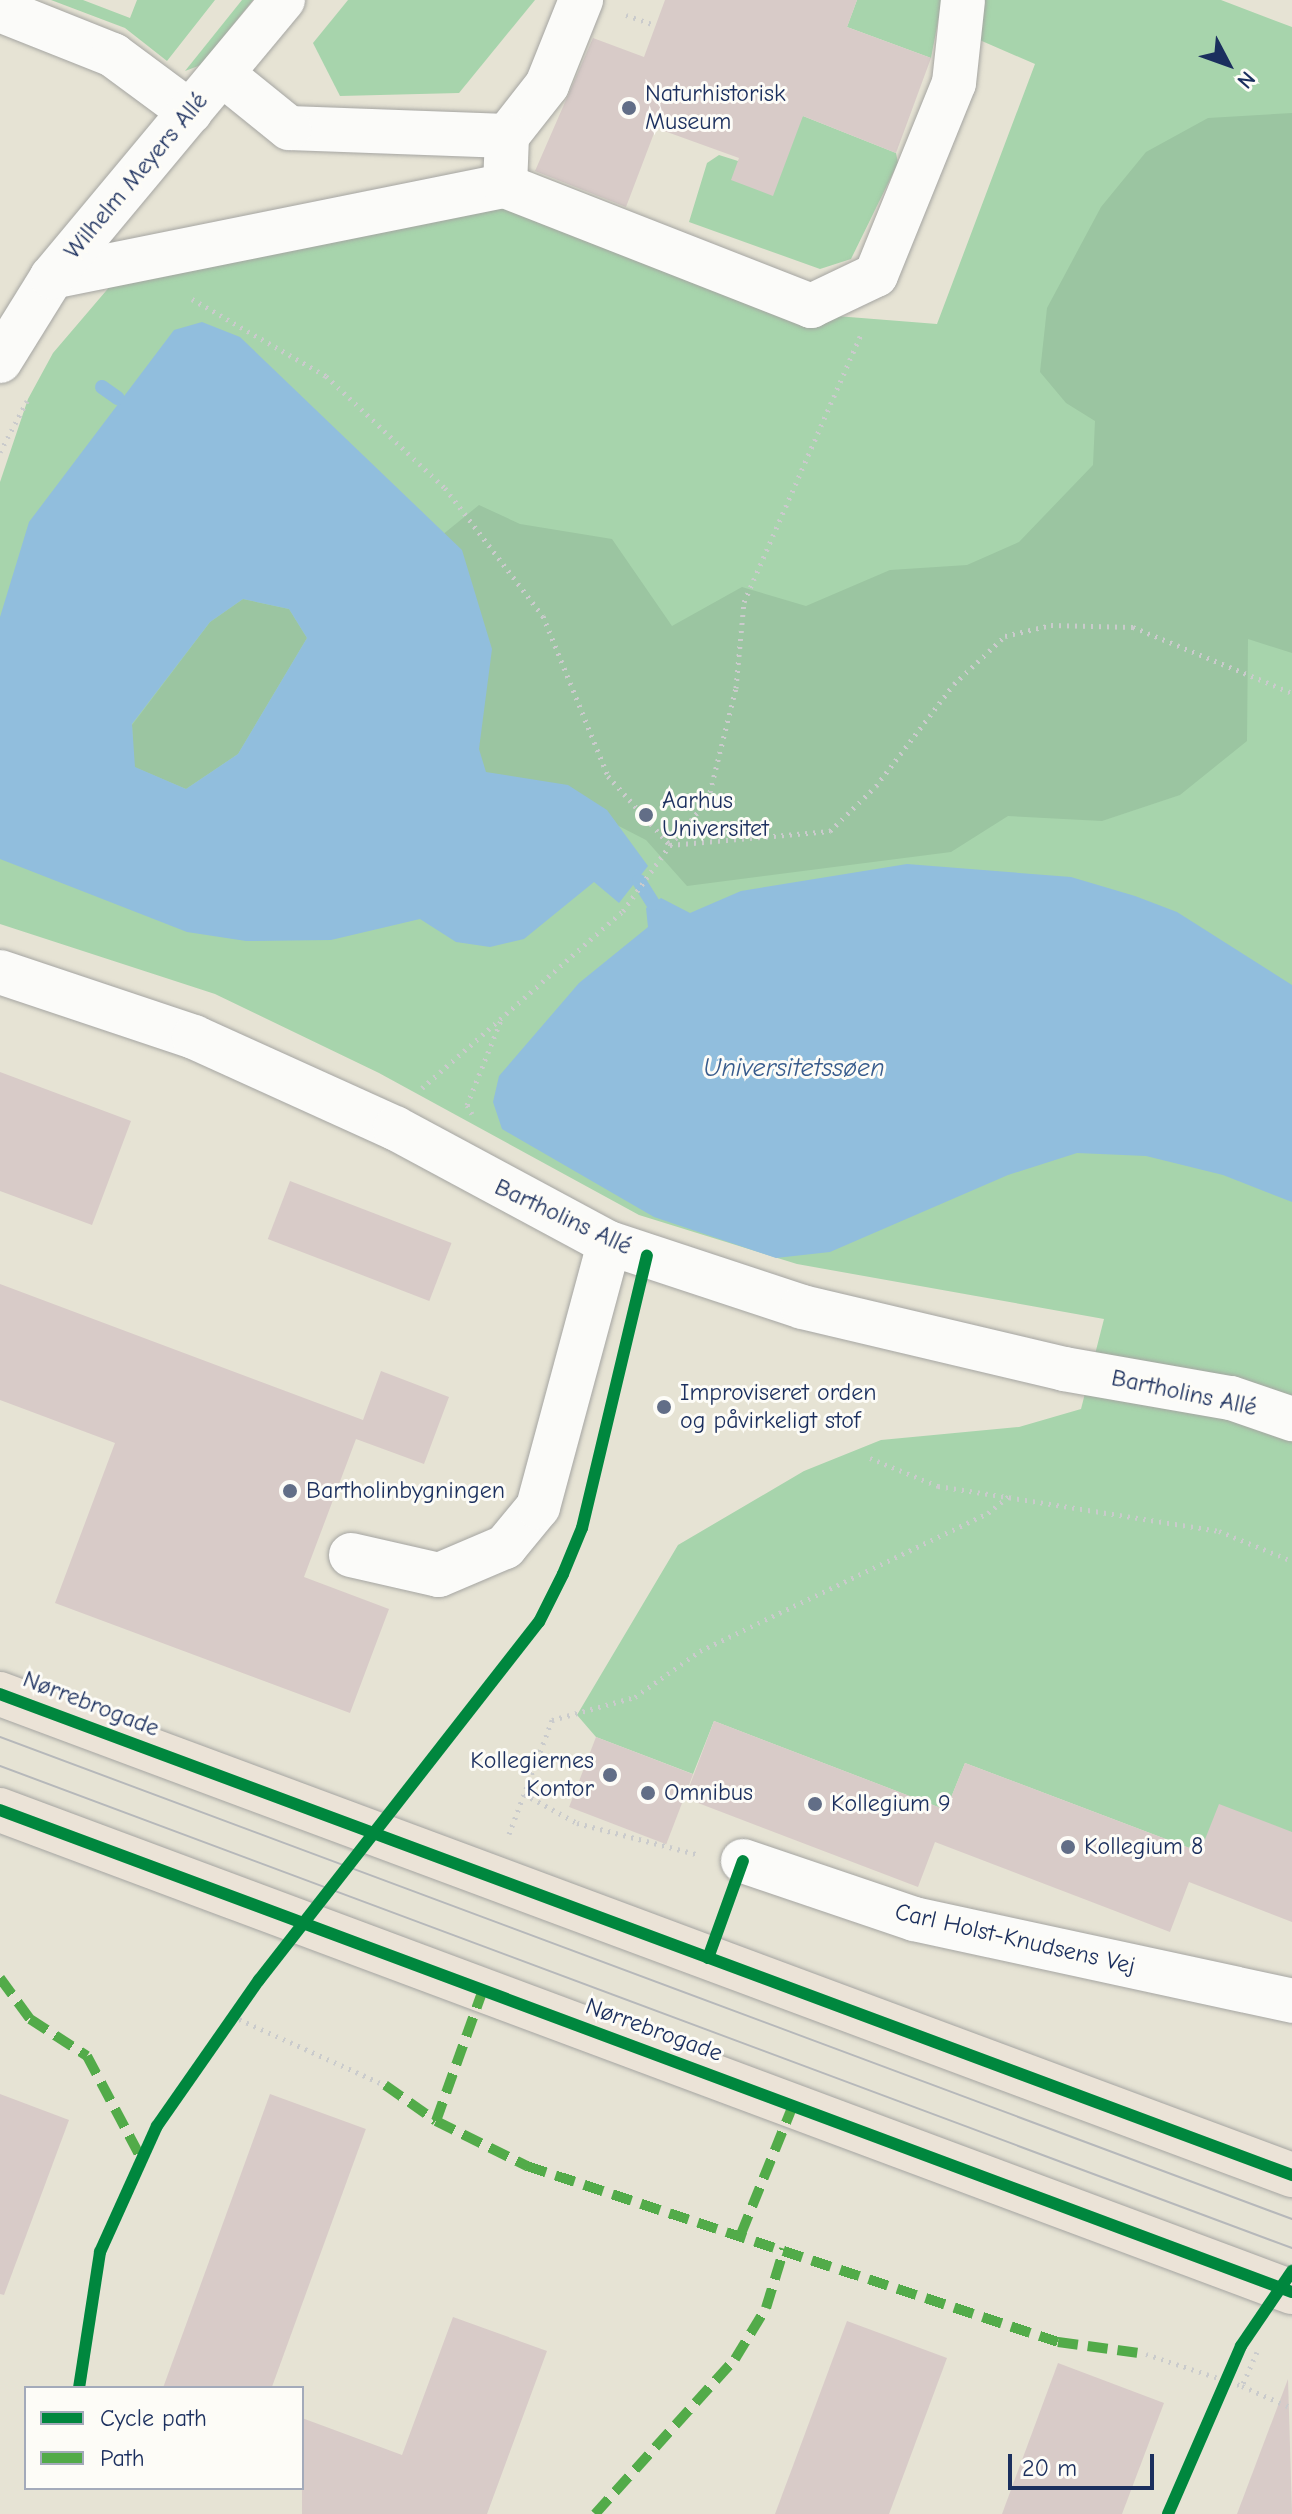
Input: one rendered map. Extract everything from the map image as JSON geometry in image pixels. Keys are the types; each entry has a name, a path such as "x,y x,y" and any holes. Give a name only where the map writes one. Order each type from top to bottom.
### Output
{"main road":[{"name":"Nørrebrogade","path":"0,1694 1292,2175"},
{"name":"Nørrebrogade","path":"0,1810 1292,2292"}],"street":[{"name":"Wilhelm Meyers Allé","path":"0,361 52,277 283,0"},
{"path":"52,277 505,186 811,306 876,275 954,83 963,0"},
{"path":"505,186 507,136 547,85 600,6"},
{"path":"0,10 113,55 190,112"},
{"path":"222,74 289,128 507,136"},
{"name":"Bartholins Allé","path":"0,972 194,1037 395,1128 609,1243 802,1307 1064,1369 1231,1398 1292,1419"},
{"path":"351,1555 439,1575 505,1547 538,1507 609,1243"},
{"name":"Carl Holst-Knudsens Vej","path":"743,1861 914,1919 1292,2001"}],"path":[{"path":"600,6 655,25"},
{"path":"395,1128 418,1091 623,911 667,856 670,845 708,800 736,688 744,602 875,302 876,275"},
{"path":"187,297 326,376 445,488 543,616 608,776 670,845"},
{"path":"670,845 830,831 1005,636 1051,625 1133,627 1292,693"},
{"path":"474,1119 467,1105 503,1015"},
{"path":"870,1458 938,1486 1010,1495 1219,1531 1292,1561"},
{"path":"743,1861 577,1823 524,1794 552,1720 635,1697 700,1651 988,1513 1010,1495"},
{"path":"224,2028 241,2004"},
{"path":"232,2016 385,2085"},
{"path":"1242,2386 1257,2352"},
{"path":"1146,2354 1224,2386 1242,2386 1292,2408"},
{"path":"1224,2386 1236,2357"}],"green space":[{"path":"51,0 83,0 130,18 137,0 215,0 167,61 125,28"},
{"path":"242,0 253,0 201,65 185,71"},
{"path":"348,0 535,0 459,93 340,96 313,43"},
{"path":"857,0 942,0 931,58 847,27"},
{"name":"Aarhus Universitet","path":"982,0 1221,0 1292,27 1292,1832 1200,1852 965,1763 946,1810 714,1721 693,1774 596,1737 577,1715 678,1545 804,1471 881,1440 1019,1427 1081,1409 1104,1319 797,1264 639,1215 379,1073 215,994 0,924 0,482 28,399 53,353 123,271 512,202 811,314 937,324 1035,64 975,38"},
{"path":"1292,113 1292,653 1248,639 1247,741 1180,795 1102,821 1008,816 951,852 687,886 646,840 568,800 476,791 436,540 479,505 520,524 612,539 672,626 742,587 806,606 890,570 967,565 1019,542 1093,465 1095,421 1066,403 1040,372 1047,308 1101,207 1146,152 1208,118"},
{"path":"803,116 896,153 898,163 851,259 820,269 689,222 707,163 719,155 738,161"},
{"path":"243,599 289,609 307,638 238,754 186,789 134,767 132,725 210,622"}],"water":[{"path":"202,322 240,337 462,550 492,649 479,749 486,772 568,785 607,810 648,866 619,903 594,882 524,939 490,947 456,942 420,919 331,940 246,941 187,932 0,859 0,617 29,522 174,330","holes":["243,599 289,609 307,638 238,754 186,789 135,767 132,724 210,622"]},
{"name":"Universitetssøen","path":"907,864 1071,877 1135,896 1177,912 1292,985 1292,1202 1223,1175 1146,1156 1077,1153 1008,1175 830,1252 776,1258 654,1217 502,1129 493,1102 499,1076 579,983 648,927 646,908 661,898 690,913 741,891"}],"building":[{"name":"Naturhistorisk Museum","path":"665,0 857,0 847,27 931,58 896,153 803,116 773,196 731,180 739,158 656,128 626,207 535,171 593,38 644,57"},
{"path":"0,1072 131,1121 92,1225 0,1191"},
{"path":"290,1181 452,1243 429,1301 268,1239"},
{"name":"Bartholinbygningen","path":"0,1284 363,1420 381,1371 449,1397 424,1464 356,1439 304,1577 389,1609 350,1713 55,1603 115,1443 0,1400"},
{"path":"714,1721 946,1810 965,1763 1200,1852 1219,1804 1292,1832 1292,1922 1189,1882 1170,1932 935,1842 918,1887 685,1798"},
{"path":"596,1737 693,1774 666,1844 569,1807"},
{"path":"0,2094 69,2120 4,2295 0,2294"},
{"path":"270,2094 366,2129 272,2386 164,2386"},
{"path":"453,2317 547,2351 487,2514 302,2514 304,2419 402,2455"},
{"path":"847,2321 947,2358 889,2514 775,2514"},
{"path":"1058,2363 1164,2403 1122,2514 1002,2514"},
{"path":"1288,2379 1292,2514 1237,2514"}],"waterway":[{"path":"102,387 118,398"},
{"path":"639,881 653,903"}],"tram line":[{"path":"0,1737 1292,2219"},
{"path":"0,1766 1292,2248"}],"marked path":[{"path":"0,1978 30,2019 87,2056 140,2156"},
{"path":"436,2121 483,1990"},
{"path":"385,2085 436,2121 527,2166 1058,2342 1146,2354"},
{"path":"741,2234 793,2105"},
{"path":"595,2514 735,2359 766,2308 784,2249"}],"cycle path":[{"path":"79,2386 100,2252 157,2126 259,1980 539,1622 582,1528 647,1256"},
{"path":"0,1694 1292,2175"},
{"path":"0,1810 1292,2292"},
{"path":"708,1958 743,1861"},
{"path":"1168,2514 1241,2346 1292,2271"}],"place":[{"name":"Naturhistorisk Museum","path":"629,108"},
{"name":"Aarhus Universitet","path":"646,815"},
{"name":"Improviseret orden og påvirkeligt stof","path":"664,1407"},
{"name":"Bartholinbygningen","path":"290,1491"},
{"name":"Kollegiernes Kontor","path":"610,1775"},
{"name":"Omnibus","path":"648,1793"},
{"name":"Kollegium 9","path":"815,1804"},
{"name":"Kollegium 8","path":"1068,1847"}]}
